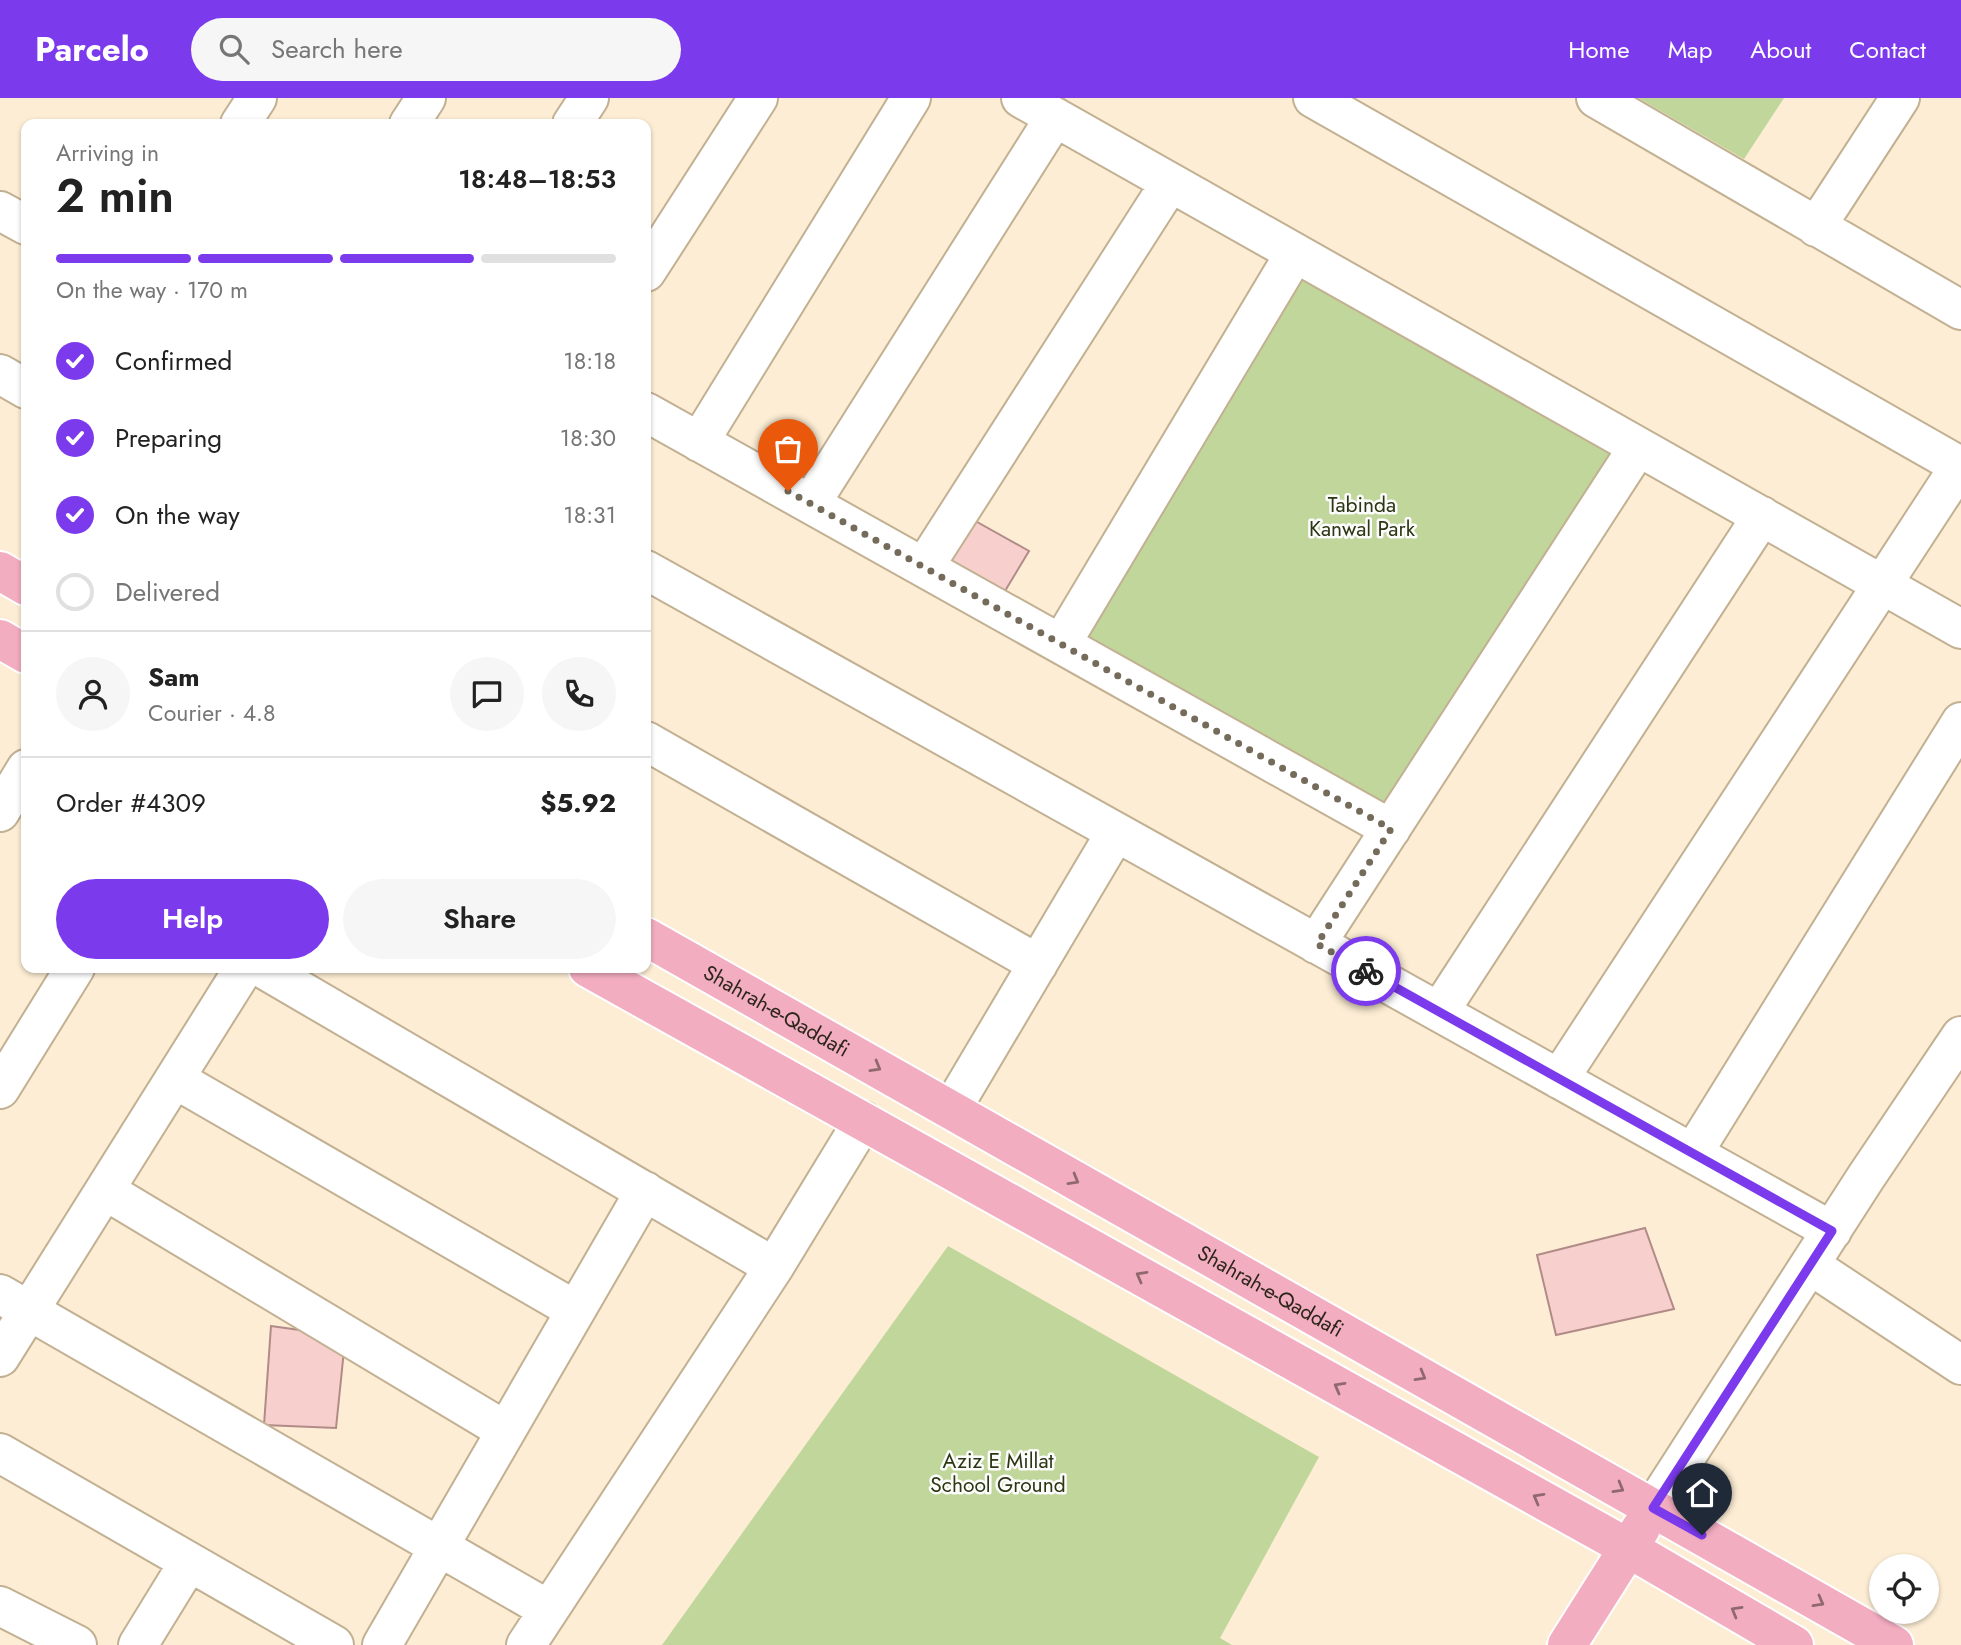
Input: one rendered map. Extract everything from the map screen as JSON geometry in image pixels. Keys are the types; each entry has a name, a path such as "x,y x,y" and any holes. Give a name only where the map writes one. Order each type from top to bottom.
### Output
{"main road":[{"path":"0,571 21,583"},
{"path":"0,639 21,651"},
{"name":"Shahrah-e-Qaddafi","path":"651,940 1894,1645"},
{"path":"598,973 1628,1548 1794,1645"},
{"path":"1567,1645 1653,1508"}],"street":[{"path":"243,119 257,98"},
{"path":"412,119 426,98"},
{"path":"575,119 589,98"},
{"path":"651,264 758,98"},
{"path":"699,442 911,98"},
{"path":"1021,98 1961,629"},
{"path":"1313,98 1961,465 1559,1079"},
{"path":"1596,98 1961,310"},
{"path":"1816,227 1900,98"},
{"path":"811,503 1055,117"},
{"path":"924,567 1171,183"},
{"path":"0,211 21,222"},
{"path":"1061,644 1295,253"},
{"path":"0,374 21,386"},
{"path":"651,415 1391,829"},
{"path":"1317,944 1638,447"},
{"path":"1439,1012 1762,516"},
{"path":"651,573 1832,1231"},
{"path":"1693,1153 1961,722"},
{"path":"651,744 1038,964"},
{"path":"21,777 0,813 21,827"},
{"path":"951,1110 1116,832"},
{"path":"0,1089 72,973"},
{"path":"0,1357 14,1301 106,1191 241,973"},
{"path":"271,973 774,1266"},
{"path":"1653,1508 1961,1036"},
{"path":"175,1079 575,1310"},
{"path":"526,1645 774,1266 863,1121"},
{"path":"106,1191 506,1431"},
{"path":"382,1645 645,1191"},
{"path":"1810,1265 1961,1365"},
{"path":"14,1301 549,1610"},
{"path":"0,1453 334,1645"},
{"path":"138,1645 189,1562"},
{"path":"0,1606 77,1645"}],"green space":[{"path":"1638,98 1784,98 1744,159"},
{"name":"Tabinda Kanwal Park","path":"1295,253 1638,447 1391,829 1061,644"},
{"name":"Aziz E Millat School Ground","path":"948,1246 1319,1457 1220,1638 1232,1645 662,1645"}],"building":[{"path":"970,518 1029,551 999,601 941,567"},
{"path":"1645,1228 1674,1309 1556,1335 1537,1255"},
{"path":"271,1326 321,1333 344,1350 336,1428 264,1425"}],"way so far":[{"path":"788,491 1391,829 1317,944 1366,971"}],"route":[{"path":"1366,971 1832,1231 1653,1508 1702,1535"}]}
